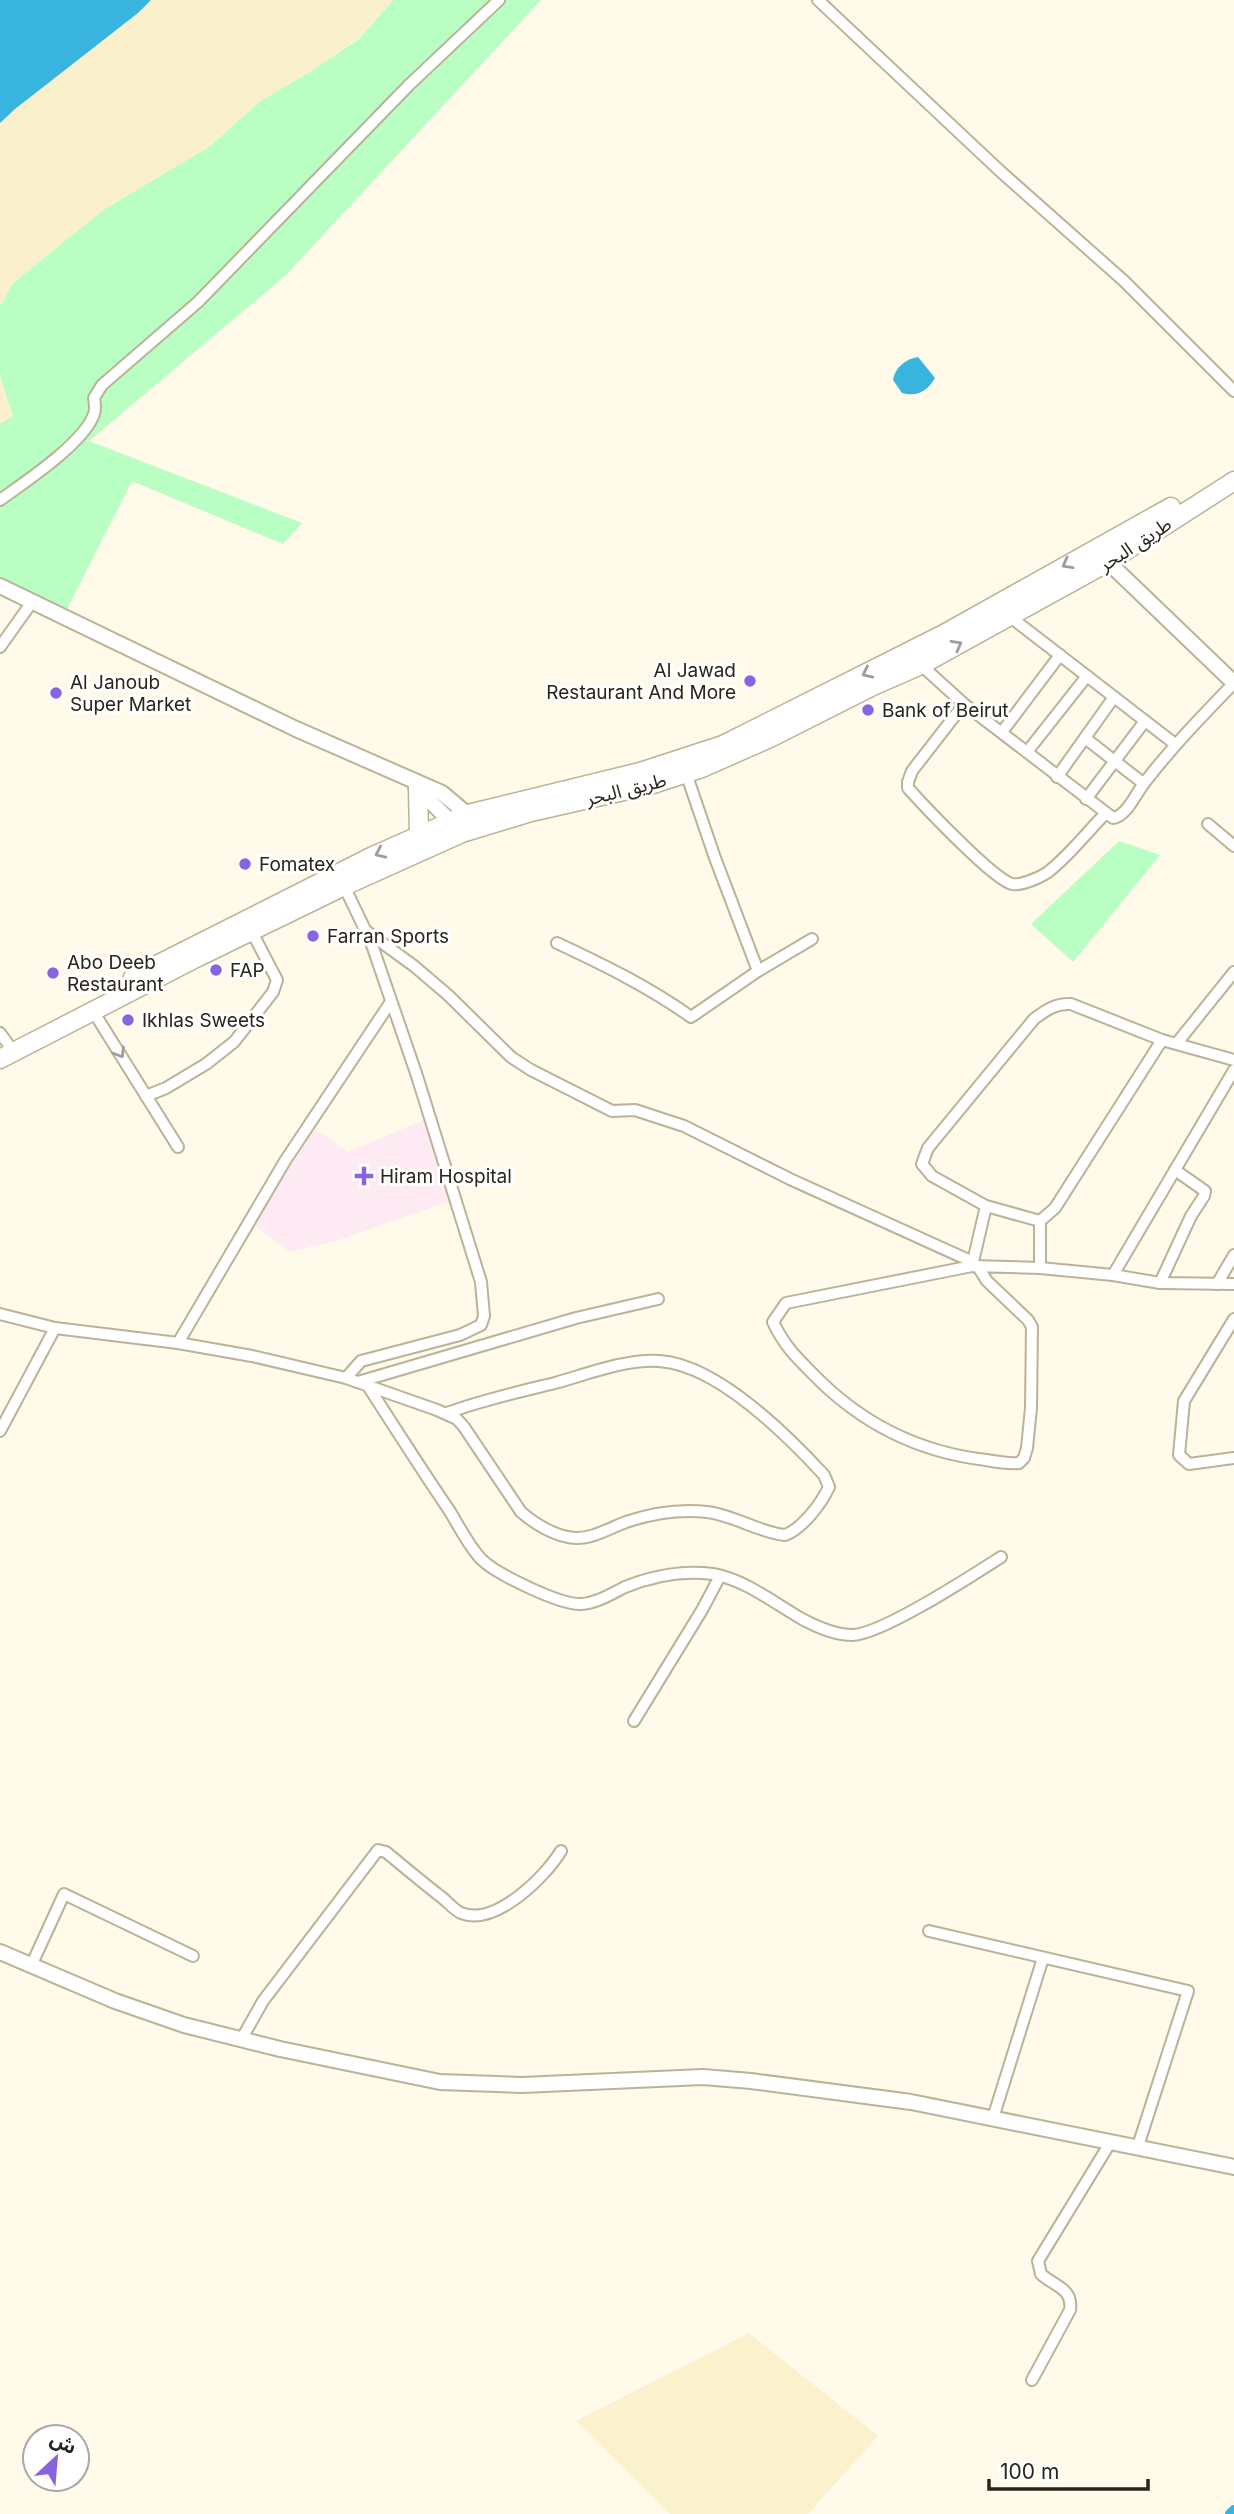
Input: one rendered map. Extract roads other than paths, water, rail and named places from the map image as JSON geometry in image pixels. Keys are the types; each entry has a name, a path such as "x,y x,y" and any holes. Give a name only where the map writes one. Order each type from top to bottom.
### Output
{"highway":[{"name":"طريق البحر","path":"474,820 531,811 650,785 747,749 921,665 1009,616 1104,554 1128,533 1234,470"},
{"name":"طريق البحر","path":"2,1046 93,1011 456,827 723,746 1104,554 1234,481"},
{"path":"416,786 419,835"},
{"name":"طريق البحر","path":"2,1046 179,953 419,835 456,827"}],"main road":[{"path":"1104,554 1234,683"},
{"path":"0,586 178,674 416,786 442,793 474,820"},
{"path":"416,786 456,827"},
{"path":"0,1952 147,2013 184,2025 241,2040 440,2082 522,2085 703,2077 751,2081 911,2102 1234,2167"}],"street":[{"path":"0,500 49,463 83,432 94,415 94,398 102,386 198,302 409,85 499,0"},
{"path":"818,0 1000,172 1124,281 1234,391"},
{"path":"0,647 32,602"},
{"path":"1009,616 1175,744"},
{"path":"1002,732 1060,655"},
{"path":"921,665 964,704 1113,817 1119,817 1175,744 1234,683"},
{"path":"1027,752 1087,676"},
{"path":"1057,777 1114,697"},
{"path":"964,704 912,771 908,788 999,876 1013,884 1048,872 1106,813"},
{"path":"1086,799 1145,721"},
{"path":"1085,738 1143,783"},
{"path":"686,773 758,971"},
{"path":"1208,824 1234,846"},
{"path":"344,886 366,931 417,1076 481,1282 484,1316 481,1325 460,1335 361,1362 346,1378"},
{"path":"366,931 414,966 448,995 511,1057 531,1070 612,1111 635,1110 684,1126 974,1265 1030,1322 1028,1434 1026,1454 1019,1463 947,1454 873,1424 824,1386 783,1345 772,1322 786,1303 974,1265 1114,1275 1160,1283 1234,1284"},
{"path":"146,1096 166,1088 206,1064 234,1042 273,992 277,979 252,932"},
{"path":"557,943 609,967 656,993 691,1017 758,971 812,939"},
{"path":"1177,1043 1234,972"},
{"path":"178,1343 285,1161 390,1003"},
{"path":"1040,1221 986,1206 932,1176 924,1168 923,1156 992,1067 1034,1019 1061,1003 1071,1003 1162,1040 1234,1060"},
{"path":"93,1011 178,1147"},
{"path":"1040,1268 1040,1221 1055,1208 1162,1040"},
{"path":"1114,1275 1234,1070"},
{"path":"1160,1283 1205,1191 1175,1170"},
{"path":"974,1265 986,1206"},
{"path":"1217,1284 1234,1255"},
{"path":"363,1384 576,1318 658,1299"},
{"path":"0,1314 55,1328 178,1343 252,1356 346,1378 447,1413 464,1427 521,1513 534,1522 568,1537 589,1537 656,1513 675,1511 707,1512 736,1518 785,1535 799,1526 829,1487 824,1475 764,1415 718,1384 677,1364 661,1361 611,1367 493,1397 447,1413"},
{"path":"1234,1319 1184,1401 1179,1455 1189,1464 1234,1458"},
{"path":"0,1431 55,1328"},
{"path":"363,1384 480,1558 520,1583 559,1600 580,1604 596,1601 655,1577 694,1573 720,1576 756,1590 816,1626 849,1636 868,1632 906,1613 1002,1558"},
{"path":"634,1721 702,1611 720,1576"},
{"path":"241,2040 263,2001 378,1850 386,1852 462,1913 481,1914 503,1908 522,1894 554,1862 561,1851"},
{"path":"31,1966 64,1894 193,1956"},
{"path":"929,1931 1188,1991 1139,2147"},
{"path":"993,2118 1043,1958"},
{"path":"1032,2379 1070,2310 1071,2299 1069,2294 1041,2274 1038,2261 1110,2143"}],"water":[{"path":"0,0 151,0 0,123"},
{"path":"918,357 935,378 922,392 902,393 893,380 894,375 902,364"}],"waterway":[{"path":"1230,2514 1234,2510"}],"place":[{"name":"Al Jawad Restaurant And More","path":"750,681"},
{"name":"Al Janoub Super Market","path":"56,693"},
{"name":"Bank of Beirut","path":"868,710"},
{"name":"Fomatex","path":"245,864"},
{"name":"Farran Sports","path":"313,936"},
{"name":"FAP","path":"216,970"},
{"name":"Abo Deeb Restaurant","path":"53,973"},
{"name":"Ikhlas Sweets","path":"128,1020"},
{"name":"Hiram Hospital","path":"364,1176"}]}
